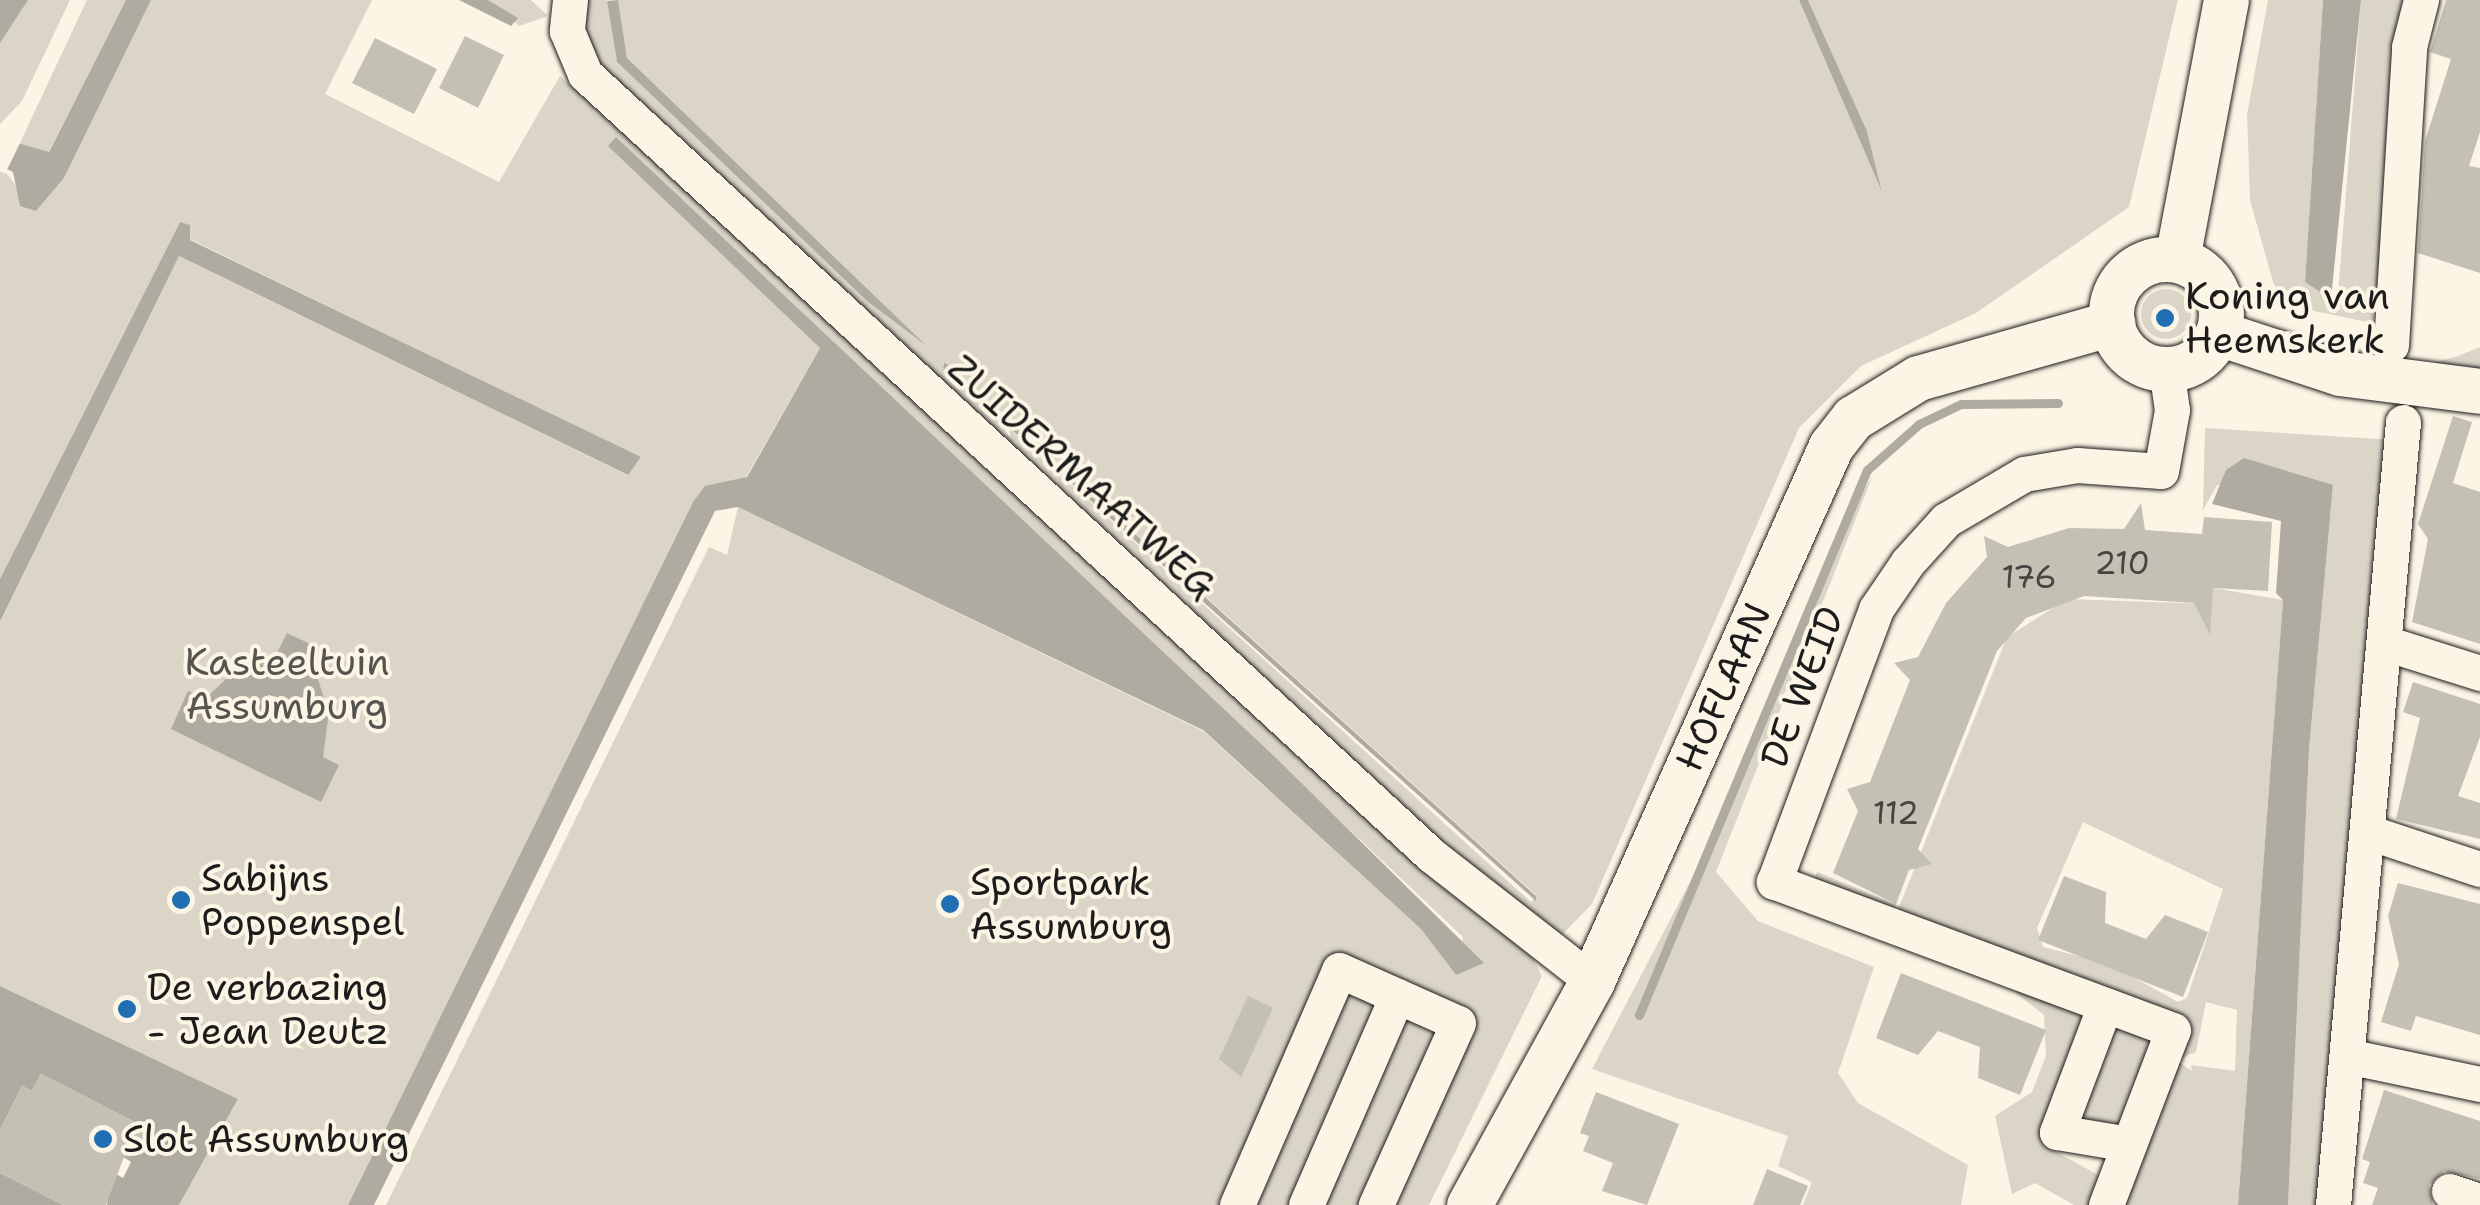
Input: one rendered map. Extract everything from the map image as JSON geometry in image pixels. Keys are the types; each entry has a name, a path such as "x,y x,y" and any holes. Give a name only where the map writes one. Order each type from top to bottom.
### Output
{"main road":[{"path":"2177,259 2226,0"},
{"path":"2177,259 2215,288 2218,333 2197,360 2166,368 2124,350 2112,323 2125,276 2177,259"},
{"name":"HOFLAAN","path":"1470,1205 1592,981 1830,446 1852,418 1918,378 2112,323"},
{"path":"2218,333 2340,373 2480,391"}],"street":[{"name":"ZUIDERMAATWEG","path":"570,0 567,30 585,74 1468,888 1592,981"},
{"path":"2391,345 2409,47 2421,0"},
{"name":"DE WEID","path":"2106,1205 2172,1030 1774,882 1876,609 1908,562 1946,520 2024,474 2077,465 2162,471 2172,410 2166,368"},
{"path":"2333,1205 2403,422"},
{"path":"2386,643 2480,674"},
{"path":"2368,832 2480,869"},
{"path":"1236,1205 1339,970 1458,1023 1376,1205"},
{"path":"1306,1205 1396,996"},
{"path":"2104,1005 2057,1132 2129,1144"},
{"path":"2347,1056 2480,1084"}],"green space":[{"path":"0,0 70,0 22,101 0,124"},
{"path":"87,0 126,0 48,153 18,147"},
{"name":"Kasteeltuin Assumburg","path":"151,0 372,0 325,94 499,182 560,76 1529,951 1542,976 1429,1205 386,1205 709,547 727,555 738,507 1203,731 1421,929 1456,975 1463,937 616,137 609,146 820,348 746,477 693,502 348,1205 179,1205 238,1099 0,986 0,623 179,256 627,475 641,458 190,239 180,222 0,579 0,165 36,211 64,178"},
{"path":"488,0 531,0 548,16 519,26"},
{"path":"585,0 607,0 617,62 865,299 928,347 627,58 618,0 1799,0 1882,192 1867,131 1808,0 2178,0 2129,207 1976,313 1861,366 1799,428 1592,904 1553,944 595,66 580,30","holes":["946,362 1536,895 1531,902 944,369"]},
{"path":"2268,0 2323,0 2305,282 2338,295 2361,0 2412,0 2372,323 2314,311 2279,295 2273,282 2250,200 2247,115"},
{"path":"2166,289 2184,296 2191,314 2184,332 2166,339 2148,332 2141,314 2148,296"},
{"path":"2480,347 2480,376 2433,363 2458,356"},
{"path":"2205,428 2394,440 2320,1205 2288,1205 2309,750 2333,485 2217,485 2203,510"},
{"path":"1873,475 1716,872 1758,921 1874,967 1838,1073 1858,1103 1968,1165 1961,1205 1803,1205 1812,1182 1778,1166 1788,1136 1592,1069 1692,878 1830,548"},
{"path":"2213,588 2283,600 2238,1205 2123,1205 2134,1183 2049,1116 2044,1145 2100,1176 2096,1205 2074,1205 2035,1183 2012,1194 1995,1116 2032,1092 2046,1056 2044,1015 2016,993 2007,962 1889,932 2007,637 2067,599 2211,604","holes":["2083,822 2223,889 2187,998 2178,1002 2110,964 2043,947 2037,928","2206,1002 2237,1010 2235,1071 2191,1065 2192,1071 2176,1060 2196,1052"]},
{"path":"1817,872 1896,904 1888,918 1811,887"}],"shaded area":[{"path":"0,0 28,0 0,43"},
{"path":"126,0 151,0 64,178 36,211 20,206 13,172 0,166 0,138 49,152"},
{"path":"459,0 488,0 518,18 511,26"},
{"path":"618,0 627,58 928,347 867,301 617,62 607,1"},
{"path":"1799,0 1808,0 1867,131 1882,192"},
{"path":"2323,0 2361,0 2331,299 2305,282"},
{"path":"616,137 1278,760 1484,963 1456,975 1421,929 1203,730 738,507 715,511 374,1205 348,1205 693,502 705,486 747,477 820,348 608,146"},
{"path":"180,222 190,225 190,240 641,457 628,475 179,256 0,622 0,579"},
{"path":"945,362 1536,896 1536,901 943,368"},
{"path":"2244,458 2333,485 2309,750 2288,1205 2238,1205 2283,600 2276,593 2281,521 2212,504 2226,470"},
{"path":"287,633 325,651 315,671 329,712 323,757 339,765 321,802 171,729 188,691 205,699 244,662 277,653"},
{"path":"0,986 238,1099 179,1205 107,1205 111,1171 123,1178 131,1162 119,1154 131,1129 148,1133 152,1120 137,1123 41,1074 32,1091 22,1086 0,1130"},
{"path":"0,1173 32,1189 63,1205 0,1205"}],"pier":[{"path":"0,133 20,143 5,174 0,171"}],"building":[{"path":"2446,0 2480,0 2480,132 2469,166 2480,168 2480,273 2418,253 2425,141 2451,59 2430,52"},
{"path":"465,36 504,55 478,108 439,88"},
{"path":"375,38 437,69 414,114 352,83"},
{"path":"2453,416 2472,422 2453,483 2480,492 2480,644 2412,622 2428,539 2418,524"},
{"path":"2141,503 2145,530 2202,534 2204,517 2272,522 2268,591 2213,588 2210,635 2194,603 2084,596 2026,618 1997,651 1918,849 1932,864 1909,870 1896,904 1833,873 1858,811 1847,789 1870,782 1910,680 1894,663 1918,657 1946,603 1987,557 1984,536 2008,547 2069,528 2124,529"},
{"path":"2413,682 2480,704 2480,737 2458,796 2480,803 2480,839 2396,819 2420,718 2403,712"},
{"path":"2064,876 2106,892 2105,923 2146,939 2165,915 2208,932 2183,997 2038,940"},
{"path":"2398,883 2480,904 2480,1035 2416,1016 2411,1031 2381,1022 2399,964 2388,916"},
{"path":"1901,973 2046,1030 2020,1095 1978,1078 1980,1047 1938,1031 1918,1055 1876,1038"},
{"path":"1248,996 1273,1008 1241,1077 1219,1059"},
{"name":"Slot Assumburg","path":"41,1074 151,1130 124,1157 106,1205 63,1205 0,1173 0,1130 22,1086 32,1091"},
{"path":"2384,1090 2480,1121 2480,1179 2444,1171 2429,1185 2433,1205 2372,1205 2378,1188 2363,1183 2370,1162 2362,1159"},
{"path":"1596,1092 1679,1124 1647,1205 1602,1191 1613,1163 1583,1151 1589,1136 1580,1133"},
{"path":"1767,1169 1808,1186 1800,1205 1753,1205"}],"waterway":[{"path":"1639,1015 1867,470 1919,424 1961,404 2058,403"}],"place":[{"name":"Koning van Heemskerk","path":"2165,318"},
{"name":"Sabijns Poppenspel","path":"181,900"},
{"name":"Sportpark Assumburg","path":"950,904"},
{"name":"De verbazing - Jean Deutz","path":"127,1009"},
{"name":"Slot Assumburg","path":"103,1139"}]}
